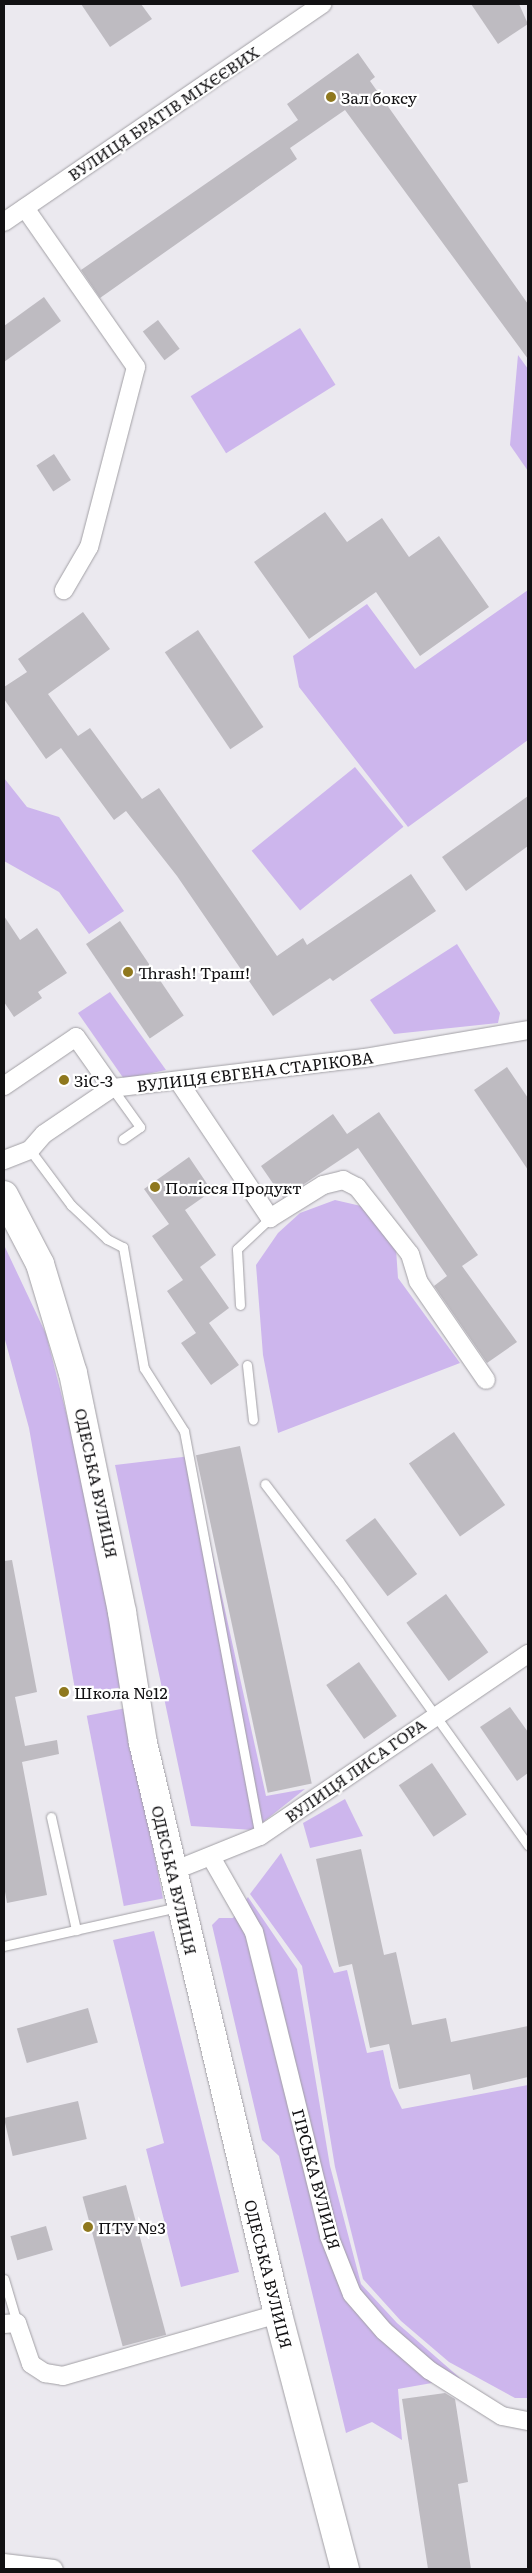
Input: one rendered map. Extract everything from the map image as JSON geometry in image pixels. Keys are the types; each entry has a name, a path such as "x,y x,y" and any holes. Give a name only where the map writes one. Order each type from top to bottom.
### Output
{"main road":[{"name":"ОДЕСЬКА ВУЛИЦЯ","path":"4,1195 40,1264 73,1373 119,1593 143,1743 278,2314 345,2569"}],"street":[{"name":"ВУЛИЦЯ БРАТІВ МІХЄЄВИХ","path":"4,222 322,4"},
{"path":"25,208 136,367 89,547 64,590"},
{"name":"ВУЛИЦЯ ЄВГЕНА СТАРІКОВА","path":"4,1160 30,1150 44,1134 112,1088 178,1082 364,1058 528,1030"},
{"path":"4,1086 76,1037 112,1088"},
{"path":"178,1082 270,1218 323,1185 343,1180 357,1187 410,1254 418,1281 486,1380"},
{"name":"ВУЛИЦЯ ЛИСА ГОРА","path":"173,1871 260,1836 434,1715 528,1654"},
{"name":"ГІРСЬКА ВУЛИЦЯ","path":"211,1857 254,1932 329,2236 352,2294 384,2331 429,2370 502,2416 528,2421"},
{"path":"10,2323 31,2364 46,2373 63,2376 278,2314"},
{"path":"4,2564 54,2569"}],"lane":[{"path":"112,1088 140,1127 123,1139"},
{"path":"30,1150 71,1204 107,1239 123,1247 144,1368 184,1430 260,1836"},
{"path":"240,1305 237,1249 270,1218"},
{"path":"247,1365 253,1420"},
{"path":"265,1484 340,1581 528,1845"},
{"path":"51,1817 76,1930"},
{"path":"4,1946 181,1906"},
{"path":"4,2279 10,2323"}],"shaded area":[{"path":"300,328 336,385 226,453 191,396"},
{"path":"518,355 528,369 528,471 510,445"},
{"path":"528,590 528,740 408,827 299,687 293,656 367,604 415,669"},
{"path":"355,767 403,827 300,911 252,851"},
{"path":"4,778 27,807 59,817 124,911 89,934 59,892 4,861"},
{"path":"457,944 500,1013 498,1023 394,1034 370,1000"},
{"path":"110,992 166,1070 124,1079 78,1013"},
{"path":"335,1200 361,1206 396,1249 398,1278 460,1363 278,1433 263,1355 256,1265 278,1233 300,1213"},
{"path":"4,1245 46,1334 85,1487 123,1687 76,1695 29,1428 4,1336"},
{"path":"191,1456 266,1796 305,1789 253,1830 191,1826 115,1465"},
{"path":"126,1708 163,1898 124,1906 87,1716"},
{"path":"345,1799 363,1836 310,1848 303,1823"},
{"path":"281,1853 334,1973 347,1970 367,2053 383,2050 391,2087 402,2109 528,2085 528,2398 515,2398 449,2362 401,2321 363,2279 335,2167 302,1966 250,1894"},
{"path":"248,1897 297,1969 330,2166 361,2284 397,2323 460,2378 398,2389 402,2440 372,2422 346,2433 279,2156 262,2140 212,1925 219,1918 233,1918"},
{"path":"154,1931 239,2272 181,2287 146,2149 164,2143 113,1940"}],"building":[{"path":"81,4 141,4 152,19 110,47"},
{"path":"471,4 519,4 528,24 498,44"},
{"path":"358,53 375,77 370,81 528,304 528,359 345,110 290,148 297,159 100,298 81,270 298,120 287,104"},
{"path":"44,297 61,321 4,362 4,326"},
{"path":"158,320 180,349 164,360 143,331"},
{"path":"54,454 71,480 53,491 36,465"},
{"path":"325,512 347,542 382,518 409,557 439,536 489,607 420,656 376,592 309,639 254,562"},
{"path":"83,612 110,649 48,694 78,736 90,728 142,799 159,788 277,956 303,938 307,945 411,874 436,911 333,981 330,978 273,1016 177,876 126,811 114,820 61,748 46,759 4,699 4,687 27,672 18,659"},
{"path":"198,630 263,727 230,749 165,652"},
{"path":"528,796 528,846 466,891 442,857"},
{"path":"4,916 20,940 37,928 67,973 38,992 42,998 14,1017 4,1002"},
{"path":"120,921 184,1016 150,1038 86,944"},
{"path":"507,1067 528,1098 528,1170 474,1090"},
{"path":"379,1112 478,1255 462,1266 517,1342 487,1363 434,1286 447,1276 358,1148 283,1198 261,1166 333,1114 347,1134"},
{"path":"189,1157 212,1191 185,1210 216,1255 200,1267 229,1308 209,1323 239,1365 211,1385 181,1343 196,1333 167,1291 183,1280 152,1236 169,1224 144,1189"},
{"path":"454,1432 505,1505 460,1536 409,1464"},
{"path":"240,1446 312,1783 268,1793 196,1455"},
{"path":"375,1518 417,1574 388,1596 345,1540"},
{"path":"12,1560 37,1692 15,1697 25,1746 57,1740 59,1754 22,1762 47,1895 7,1903 4,1886 4,1561"},
{"path":"446,1594 488,1652 449,1681 406,1623"},
{"path":"359,1662 397,1716 364,1739 326,1685"},
{"path":"510,1707 528,1732 528,1773 517,1781 480,1727"},
{"path":"432,1763 467,1814 434,1837 399,1785"},
{"path":"361,1849 384,1955 396,1952 412,2025 446,2018 451,2042 528,2026 528,2077 473,2090 470,2074 399,2089 389,2044 370,2048 352,1964 339,1967 316,1859"},
{"path":"88,2008 98,2043 27,2063 17,2028"},
{"path":"78,2101 87,2139 13,2156 4,2118"},
{"path":"126,2185 166,2335 123,2346 83,2197"},
{"path":"46,2226 53,2250 17,2260 10,2236"},
{"path":"445,2393 455,2399 468,2482 458,2484 471,2569 428,2569 402,2399"}],"place":[{"name":"Зал боксу","path":"331,97"},
{"name":"Thrash! Траш!","path":"128,972"},
{"name":"ЗіС-3","path":"64,1080"},
{"name":"Полісся Продукт","path":"155,1187"},
{"name":"Школа №12","path":"64,1692"},
{"name":"ПТУ №3","path":"88,2227"}]}
